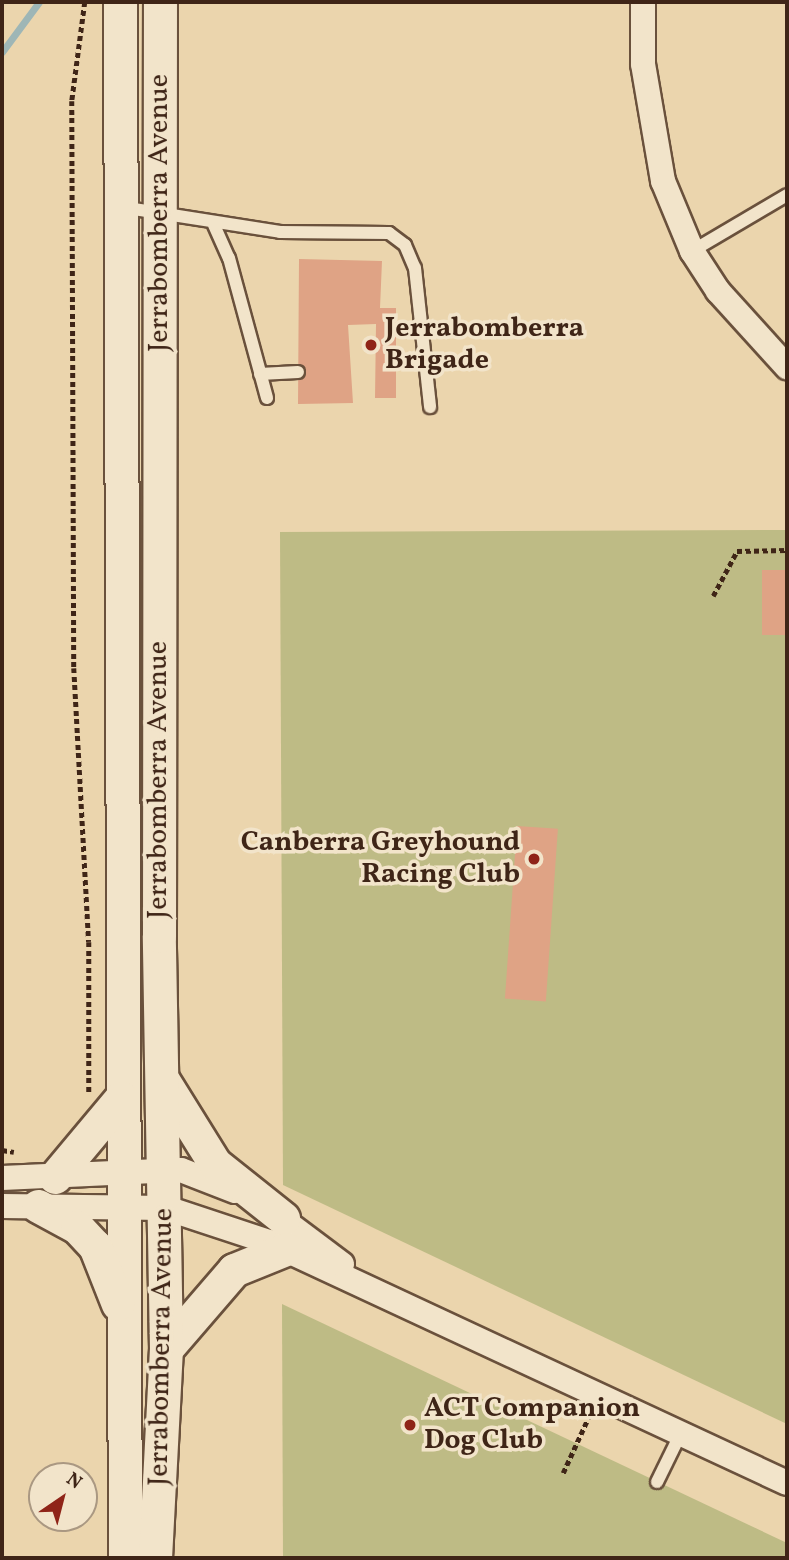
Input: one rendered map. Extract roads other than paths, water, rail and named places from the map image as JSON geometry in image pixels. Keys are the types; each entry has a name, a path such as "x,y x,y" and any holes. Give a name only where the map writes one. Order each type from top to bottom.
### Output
{"street":[{"name":"Jerrabomberra Avenue","path":"120,2 121,206 104,1099 126,1170 123,1316 125,1558"},
{"name":"Jerrabomberra Avenue","path":"155,1558 166,1349 166,1208 160,1074 160,2"},
{"path":"643,2 650,127 663,181 691,251 734,310 787,367"},
{"path":"160,1074 215,1164 285,1233"},
{"path":"55,1177 104,1099"},
{"path":"2,1178 55,1177 126,1170 164,1170 199,1175 370,1286 787,1483"},
{"path":"2,1206 126,1204 166,1208 285,1233"},
{"path":"38,1206 77,1227 95,1246 123,1316"},
{"path":"166,1349 234,1270 285,1233"}],"lane":[{"path":"691,251 787,195"},
{"path":"121,206 214,225 280,232 388,233 405,245 415,268 430,407"},
{"path":"214,225 229,258 267,398"},
{"path":"260,374 298,372"},
{"path":"657,1482 681,1433"}],"waterway":[{"path":"2,52 39,2"}],"place":[{"name":"Jerrabomberra Brigade","path":"371,345"},
{"name":"Canberra Greyhound Racing Club","path":"534,859"},
{"name":"ACT Companion Dog Club","path":"410,1425"}]}
